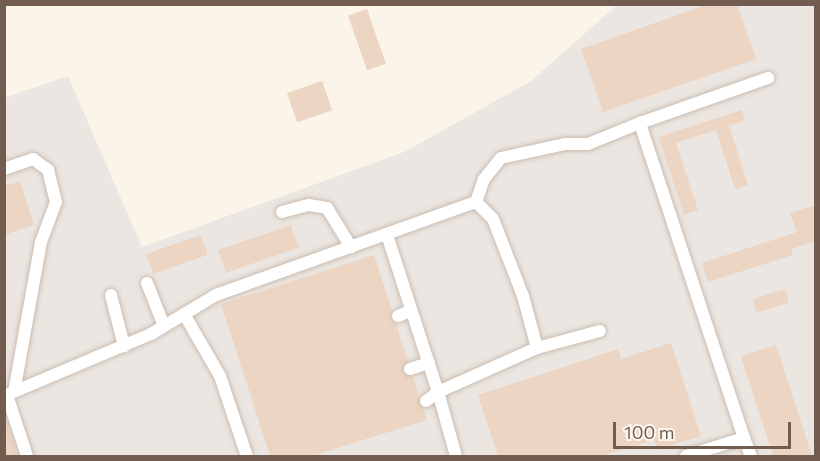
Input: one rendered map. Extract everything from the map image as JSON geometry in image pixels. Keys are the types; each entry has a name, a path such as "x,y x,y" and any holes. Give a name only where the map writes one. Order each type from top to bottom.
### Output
{"street":[{"path":"476,202 484,179 501,158 565,144 588,144 640,123 768,78"},
{"path":"640,123 751,456"},
{"path":"4,169 33,159 48,170 56,202 41,242 8,394 27,456"},
{"path":"8,394 124,346 164,326 216,295 476,202"},
{"path":"476,202 493,219 523,296 537,348"},
{"path":"282,212 309,205 327,208 351,247"},
{"path":"387,235 396,282 410,310 429,363 456,456"},
{"path":"147,283 164,326"},
{"path":"111,295 124,346"},
{"path":"398,316 410,310"},
{"path":"184,314 220,376 247,456"},
{"path":"426,401 438,392 537,348 600,330"},
{"path":"410,369 429,363"},
{"path":"686,456 744,438"}],"shaded area":[{"path":"617,5 815,5 815,456 5,456 4,98 68,76 142,247 404,152 531,81"}],"building":[{"path":"709,4 737,4 756,59 603,112 581,49"},
{"path":"367,9 386,64 367,70 348,16"},
{"path":"322,81 332,110 297,122 287,93"},
{"path":"742,110 745,120 729,126 748,185 735,189 716,130 676,143 698,210 684,215 658,137"},
{"path":"20,181 34,225 4,235 4,186"},
{"path":"816,205 816,241 791,249 793,255 708,282 702,263 797,232 790,213"},
{"path":"291,225 299,248 226,273 218,250"},
{"path":"201,235 208,255 153,274 146,254"},
{"path":"374,255 392,311 390,319 396,324 408,361 402,372 413,377 427,420 312,456 270,456 221,304"},
{"path":"785,289 789,302 757,312 752,299"},
{"path":"671,343 701,436 658,450 654,440 601,456 498,456 478,395 618,349 621,359"},
{"path":"776,345 812,456 773,456 741,356"},
{"path":"6,418 18,456 4,456"}]}
